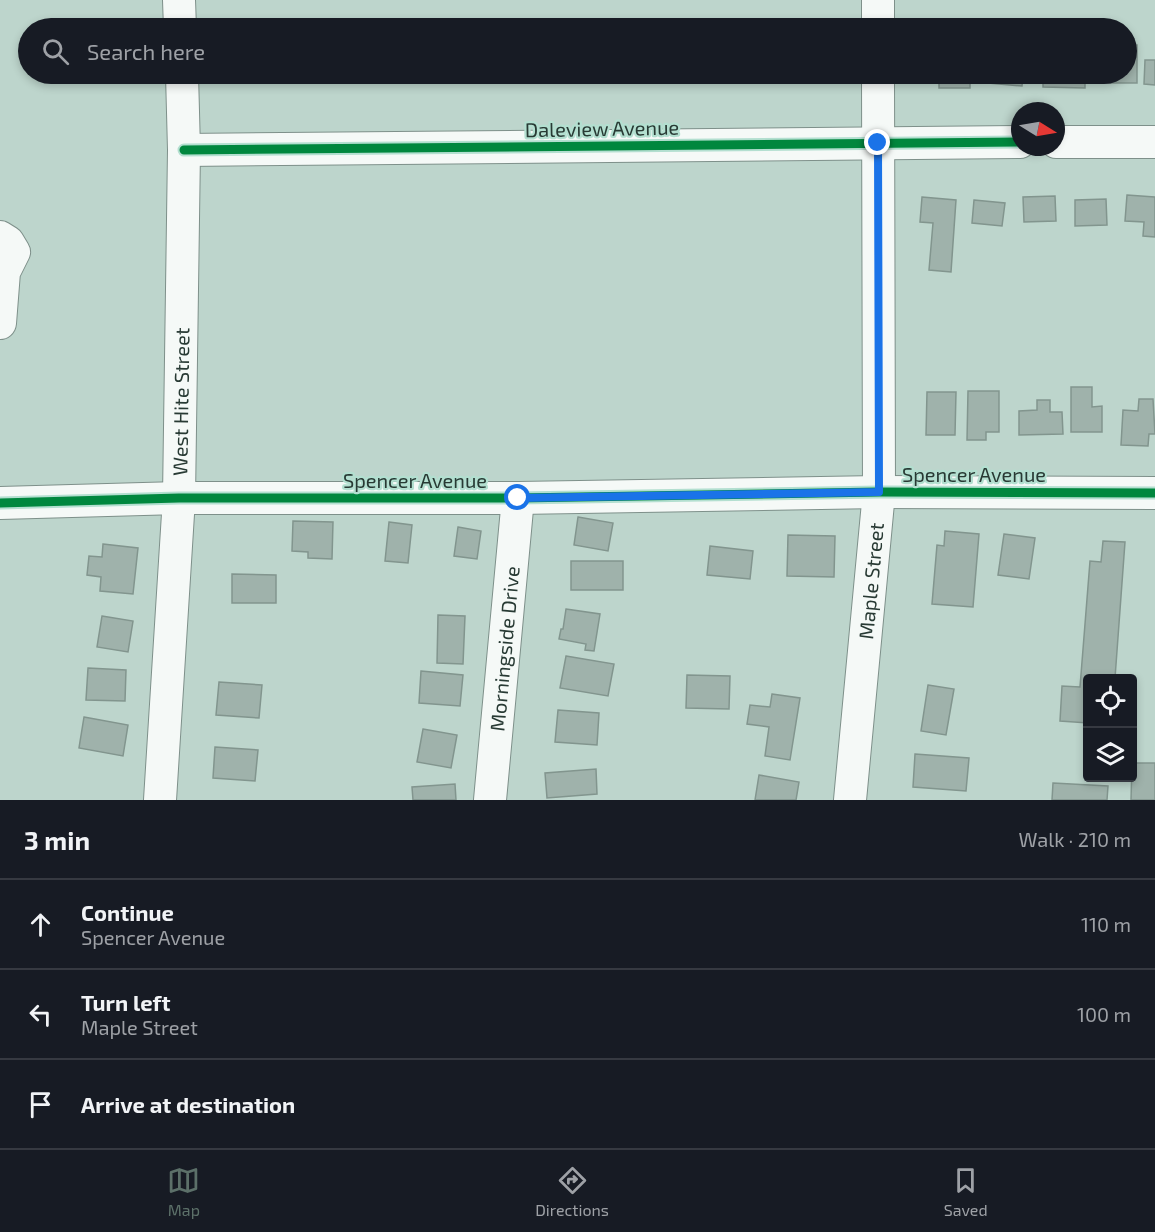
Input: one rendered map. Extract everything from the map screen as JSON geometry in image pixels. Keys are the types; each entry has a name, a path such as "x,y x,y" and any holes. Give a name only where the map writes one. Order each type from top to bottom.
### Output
{"street":[{"path":"179,0 180,18"},
{"path":"878,0 878,18"},
{"name":"West Hite Street","path":"160,800 179,498 184,150 182,84"},
{"name":"Maple Street","path":"850,800 879,492 878,84"},
{"name":"Daleview Avenue","path":"184,150 1011,142"},
{"path":"1065,142 1155,142"},
{"path":"0,237 9,242 14,252 4,272 0,322"},
{"name":"Spencer Avenue","path":"0,503 179,498 518,498 879,492 1155,493"},
{"name":"Morningside Drive","path":"490,800 518,498"}],"building":[{"path":"1145,60 1155,60 1155,85 1144,84"},
{"path":"939,84 970,84 970,88 939,88"},
{"path":"1043,84 1085,84 1085,88 1043,87"},
{"path":"1127,195 1155,197 1155,237 1143,236 1144,222 1125,221"},
{"path":"1055,196 1056,221 1024,222 1023,197"},
{"path":"922,197 956,200 951,272 929,270 933,223 920,222"},
{"path":"1106,199 1107,225 1075,226 1075,200"},
{"path":"974,200 1005,203 1002,226 972,223"},
{"path":"1071,387 1092,387 1092,407 1102,406 1102,432 1071,432"},
{"path":"968,391 999,391 999,432 986,432 986,440 967,440"},
{"path":"927,392 956,392 955,435 926,435"},
{"path":"1139,399 1153,399 1155,434 1149,434 1148,446 1121,445 1123,410 1138,411"},
{"path":"1037,400 1050,400 1050,412 1062,412 1063,434 1019,435 1019,411 1037,410"},
{"path":"578,517 613,523 608,551 574,545"},
{"path":"293,521 333,522 332,559 308,558 308,552 292,551"},
{"path":"389,522 412,525 408,563 385,561"},
{"path":"458,527 481,531 477,559 454,556"},
{"path":"945,531 979,534 973,607 932,604 937,545 944,546"},
{"path":"1004,534 1035,538 1029,579 998,575"},
{"path":"788,535 835,536 834,577 787,576"},
{"path":"1103,541 1125,542 1115,674 1083,674 1083,723 1060,721 1062,686 1080,687 1090,561 1101,562"},
{"path":"103,544 138,548 133,594 100,591 101,577 87,575 89,556 102,557"},
{"path":"710,546 753,551 750,579 707,575"},
{"path":"571,561 623,561 623,590 571,590"},
{"path":"232,574 276,575 276,603 232,603"},
{"path":"566,609 600,614 594,651 585,650 586,644 559,639"},
{"path":"438,615 465,616 463,664 437,663"},
{"path":"102,616 133,621 128,652 97,647"},
{"path":"566,656 614,664 608,696 560,688"},
{"path":"88,668 126,670 125,701 86,700"},
{"path":"421,671 463,675 460,706 419,703"},
{"path":"687,675 730,676 729,709 686,708"},
{"path":"219,682 262,685 259,718 216,715"},
{"path":"928,685 954,689 946,735 921,731"},
{"path":"772,694 800,698 790,760 765,756 769,727 747,724 750,705 770,707"},
{"path":"558,710 599,713 597,745 555,742"},
{"path":"84,717 128,725 123,756 79,748"},
{"path":"423,729 457,735 451,768 417,762"},
{"path":"215,747 258,750 255,781 213,778"},
{"path":"915,754 969,758 966,791 913,787"},
{"path":"1137,763 1155,763 1155,800 1131,800 1131,782 1137,782"},
{"path":"596,769 597,794 547,798 545,773"},
{"path":"759,775 799,782 796,800 755,800"},
{"path":"1053,783 1108,786 1107,800 1052,800"},
{"path":"455,784 456,800 413,800 412,787"}],"cycle path":[{"path":"184,150 1011,142"},
{"path":"0,503 179,498 518,498 879,492 1155,493"}],"route":[{"path":"518,498 879,492 878,143"}]}
